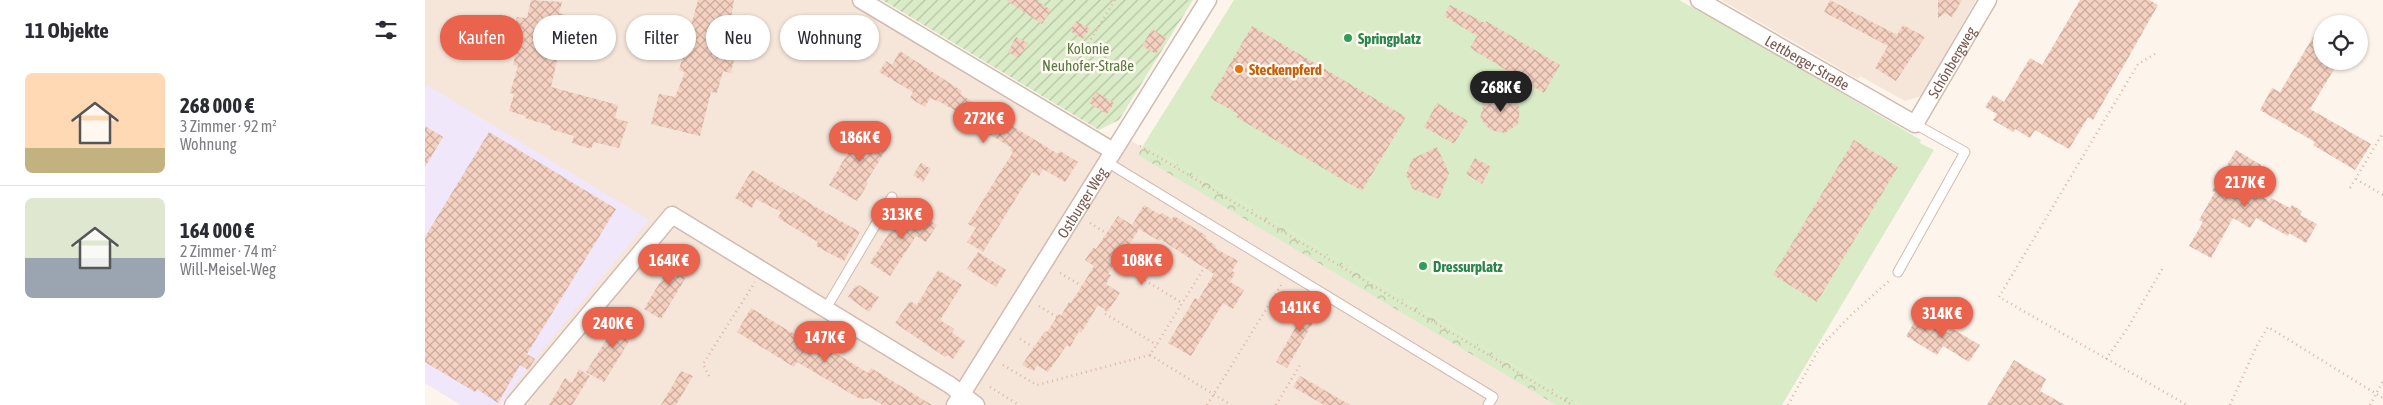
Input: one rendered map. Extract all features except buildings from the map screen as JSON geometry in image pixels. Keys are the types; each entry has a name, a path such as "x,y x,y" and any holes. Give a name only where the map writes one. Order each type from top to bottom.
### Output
{"street":[{"path":"861,0 1110,156"},
{"name":"Ostburger Weg","path":"958,400 1207,0"},
{"name":"Lettberger Straße","path":"1699,0 1915,124"},
{"name":"Schönbergweg","path":"1915,124 1988,0"},
{"path":"513,405 672,215 825,310 958,400 976,405"}],"lane":[{"path":"1898,272 1965,152 1915,124"},
{"path":"1110,156 1289,272 1493,397 1488,405"},
{"path":"825,310 892,197"}],"path":[{"path":"1083,52 1115,0"},
{"path":"2155,54 2138,64 1999,297 2187,405"},
{"path":"2350,188 2383,133"},
{"path":"1140,146 1572,405"},
{"path":"2356,179 2383,195"},
{"path":"1090,224 1106,233"},
{"path":"1115,262 1182,303"},
{"path":"2106,359 2127,329 2164,266"},
{"path":"1003,365 1037,385 1150,355 1204,268"},
{"path":"709,376 703,364 762,271"},
{"path":"1207,405 1289,272"},
{"path":"1788,405 1820,347 1851,315 1898,272"},
{"path":"1060,273 1082,286"},
{"path":"1039,306 1057,317"},
{"path":"1106,310 1105,313 1157,345"},
{"path":"2230,405 2268,327 2383,398"},
{"path":"1020,339 1033,347"},
{"path":"1150,355 1231,405"},
{"path":"1276,405 1300,365"},
{"path":"2370,405 2383,381"},
{"path":"990,387 1019,405"}],"shaded area":[{"path":"425,0 850,0 875,15 780,15 780,60 879,60 879,17 1097,147 1101,152 1101,159 960,382 955,383 670,211 515,399 506,398 500,405 461,405 425,383"},
{"path":"1721,0 1976,0 1921,96 1905,101 1860,76 1858,79"},
{"path":"425,84 649,220 535,359 500,405 461,405 425,383"},
{"path":"1130,140 1573,405 966,405"},
{"path":"668,225 676,225 945,391 950,400 948,405 521,405"}],"green space":[{"name":"Kolonie Neuhofer-Straße","path":"882,0 1193,0 1119,120 1099,130"},
{"path":"1234,0 1679,0 1749,38 1921,140 1920,143 1934,150 1782,405 1580,405 1144,144"},
{"path":"1144,144 1580,405 1556,405 1138,155"}],"place":[{"name":"Springplatz","path":"1348,38"},
{"name":"Steckenpferd","path":"1239,69"},
{"name":"Dressurplatz","path":"1423,266"}]}
